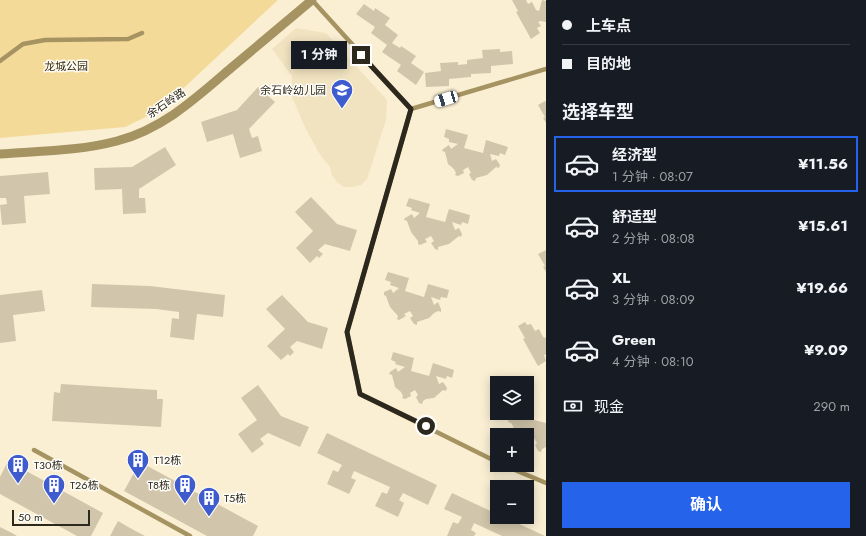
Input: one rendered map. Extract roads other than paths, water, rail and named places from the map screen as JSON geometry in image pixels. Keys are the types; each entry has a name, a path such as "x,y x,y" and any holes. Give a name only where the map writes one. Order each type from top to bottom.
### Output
{"street":[{"name":"余石岭路","path":"0,154 103,144 133,136 154,126 186,106 312,0"}],"lane":[{"path":"312,0 411,109"},
{"path":"0,61 23,44 45,40 128,39 142,33"},
{"path":"411,109 546,69"},
{"path":"411,109 347,332 360,394 490,459"},
{"path":"34,450 190,536"},
{"path":"520,472 546,483"}],"place":[{"name":"余石岭幼儿园","path":"342,110"},
{"name":"T12栋","path":"138,480"},
{"name":"T30栋","path":"18,484"},
{"name":"T26栋","path":"54,504"},
{"name":"T8栋","path":"185,504"},
{"name":"T5栋","path":"209,518"}],"park label":[{"name":"龙城公园","path":"66,66"}]}
